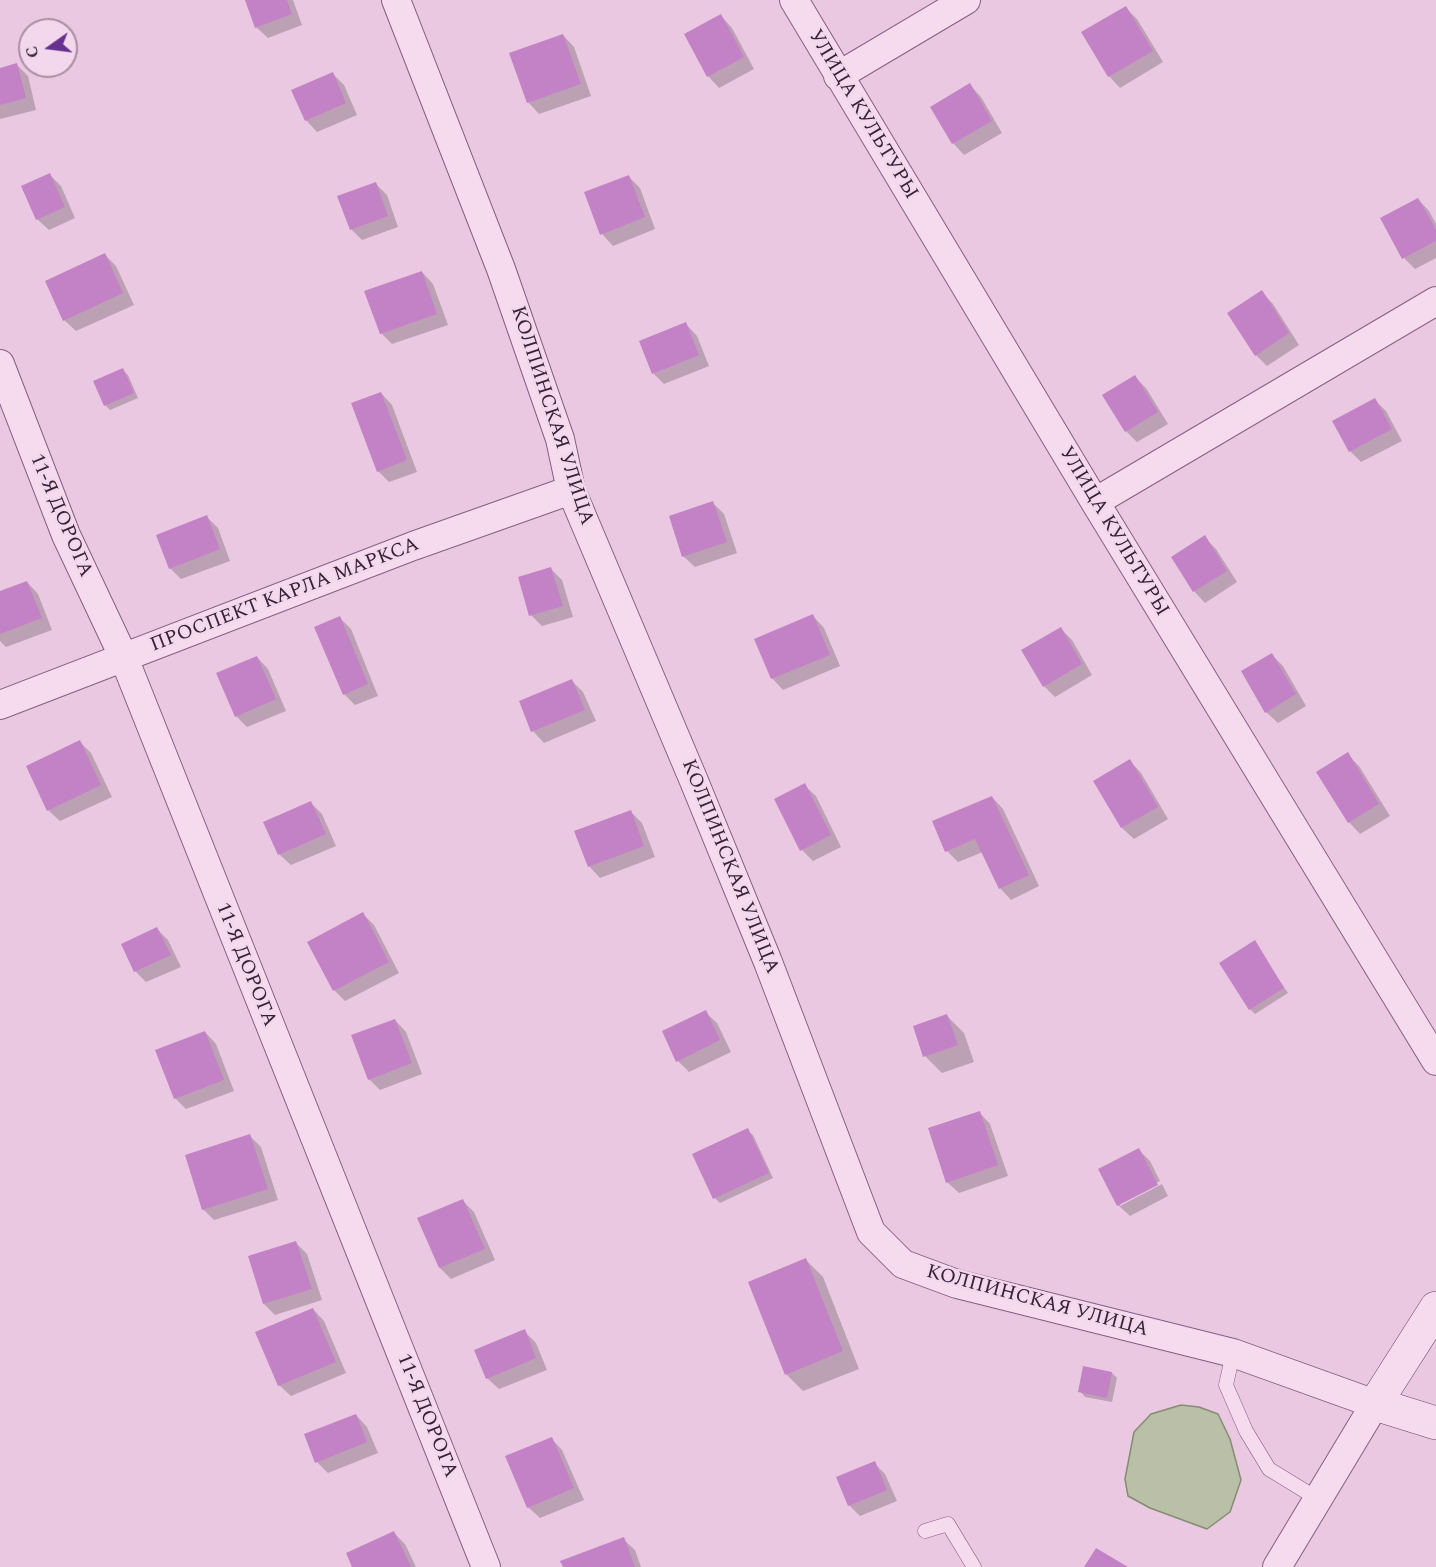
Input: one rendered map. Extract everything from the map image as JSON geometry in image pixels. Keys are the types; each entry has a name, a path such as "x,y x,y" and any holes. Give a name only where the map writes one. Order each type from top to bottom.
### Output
{"street":[{"name":"КОЛПИНСКАЯ УЛИЦА","path":"396,0 501,268 560,439 571,490 768,962 871,1232 903,1264 957,1284 1233,1353 1375,1404"},
{"name":"УЛИЦА КУЛЬТУРЫ","path":"794,0 1095,502 1436,1061"},
{"path":"838,76 966,0"},
{"path":"1095,502 1436,301"},
{"name":"11-Я ДОРОГА","path":"0,364 66,535 124,658 486,1567"},
{"name":"ПРОСПЕКТ КАРЛА МАРКСА","path":"0,705 413,546 571,490"},
{"path":"1277,1567 1436,1308"},
{"path":"1375,1404 1436,1423"}],"lane":[{"path":"1233,1353 1226,1385 1246,1431 1269,1469 1318,1499"},
{"path":"925,1531 948,1524 974,1567"}],"shaded area":[{"path":"1181,1405 1199,1407 1218,1414 1230,1439 1241,1480 1230,1512 1207,1529 1150,1508 1128,1496 1125,1479 1134,1432 1151,1414"}],"building":[{"path":"245,0 287,0 292,14 255,28"},
{"path":"1126,6 1153,51 1108,77 1081,32"},
{"path":"721,14 744,57 707,77 684,34"},
{"path":"563,34 581,84 527,103 509,53"},
{"path":"17,63 18,78 21,78 26,98 0,105 0,68"},
{"path":"333,72 346,103 305,121 291,90"},
{"path":"970,83 992,121 952,144 930,107"},
{"path":"50,173 65,207 36,220 21,186"},
{"path":"629,175 645,217 600,235 584,192"},
{"path":"376,182 388,216 350,230 337,196"},
{"path":"1418,198 1436,230 1436,241 1402,259 1380,218"},
{"path":"105,253 123,293 63,321 45,281"},
{"path":"422,271 437,314 380,334 364,291"},
{"path":"1262,290 1289,333 1255,356 1227,313"},
{"path":"686,322 699,355 652,374 639,341"},
{"path":"123,368 134,393 104,406 93,381"},
{"path":"1135,375 1158,412 1125,432 1102,395"},
{"path":"381,392 407,460 377,472 351,403"},
{"path":"1375,398 1392,429 1349,452 1332,421"},
{"path":"713,501 727,542 682,557 669,516"},
{"path":"207,515 220,549 169,569 156,535"},
{"path":"1205,535 1227,571 1193,592 1171,557"},
{"path":"551,567 563,606 529,616 518,577"},
{"path":"27,581 42,618 0,634 0,591"},
{"path":"813,614 830,655 771,679 754,639"},
{"path":"340,616 368,684 343,695 314,627"},
{"path":"1061,627 1082,664 1043,687 1021,650"},
{"path":"1272,653 1296,694 1265,713 1241,671"},
{"path":"257,656 276,699 235,717 216,673"},
{"path":"572,679 585,710 531,732 519,701"},
{"path":"80,740 101,785 47,811 26,766"},
{"path":"1348,752 1379,804 1348,823 1316,772"},
{"path":"1130,759 1158,807 1121,828 1093,781"},
{"path":"805,783 831,835 800,851 774,799"},
{"path":"992,796 1029,875 999,889 975,839 945,852 932,821"},
{"path":"311,801 326,834 278,855 263,822"},
{"path":"631,810 644,846 588,867 574,831"},
{"path":"363,912 389,962 333,991 307,942"},
{"path":"157,927 171,955 134,972 121,944"},
{"path":"1255,940 1284,988 1249,1010 1219,963"},
{"path":"706,1010 720,1040 676,1062 662,1031"},
{"path":"947,1014 958,1045 923,1057 913,1026"},
{"path":"395,1019 412,1063 368,1080 351,1035"},
{"path":"205,1031 224,1080 174,1099 155,1050"},
{"path":"980,1111 998,1165 946,1183 928,1128"},
{"path":"748,1128 769,1173 713,1199 692,1154"},
{"path":"250,1134 268,1189 202,1210 185,1155"},
{"path":"1139,1148 1158,1185 1117,1206 1098,1169"},
{"path":"463,1199 485,1249 439,1268 417,1218"},
{"path":"296,1241 312,1289 263,1304 248,1256"},
{"path":"806,1258 843,1351 785,1375 748,1282"},
{"path":"313,1308 336,1362 278,1386 255,1332"},
{"path":"525,1329 536,1358 486,1379 474,1350"},
{"path":"1083,1366 1112,1372 1107,1398 1078,1392"},
{"path":"356,1414 367,1442 315,1463 304,1434"},
{"path":"552,1437 574,1488 527,1508 505,1456"},
{"path":"875,1461 887,1490 848,1506 836,1477"},
{"path":"394,1531 411,1567 352,1567 346,1553"},
{"path":"624,1537 635,1567 563,1567 560,1561"},
{"path":"1096,1548 1128,1567 1084,1567"}]}
